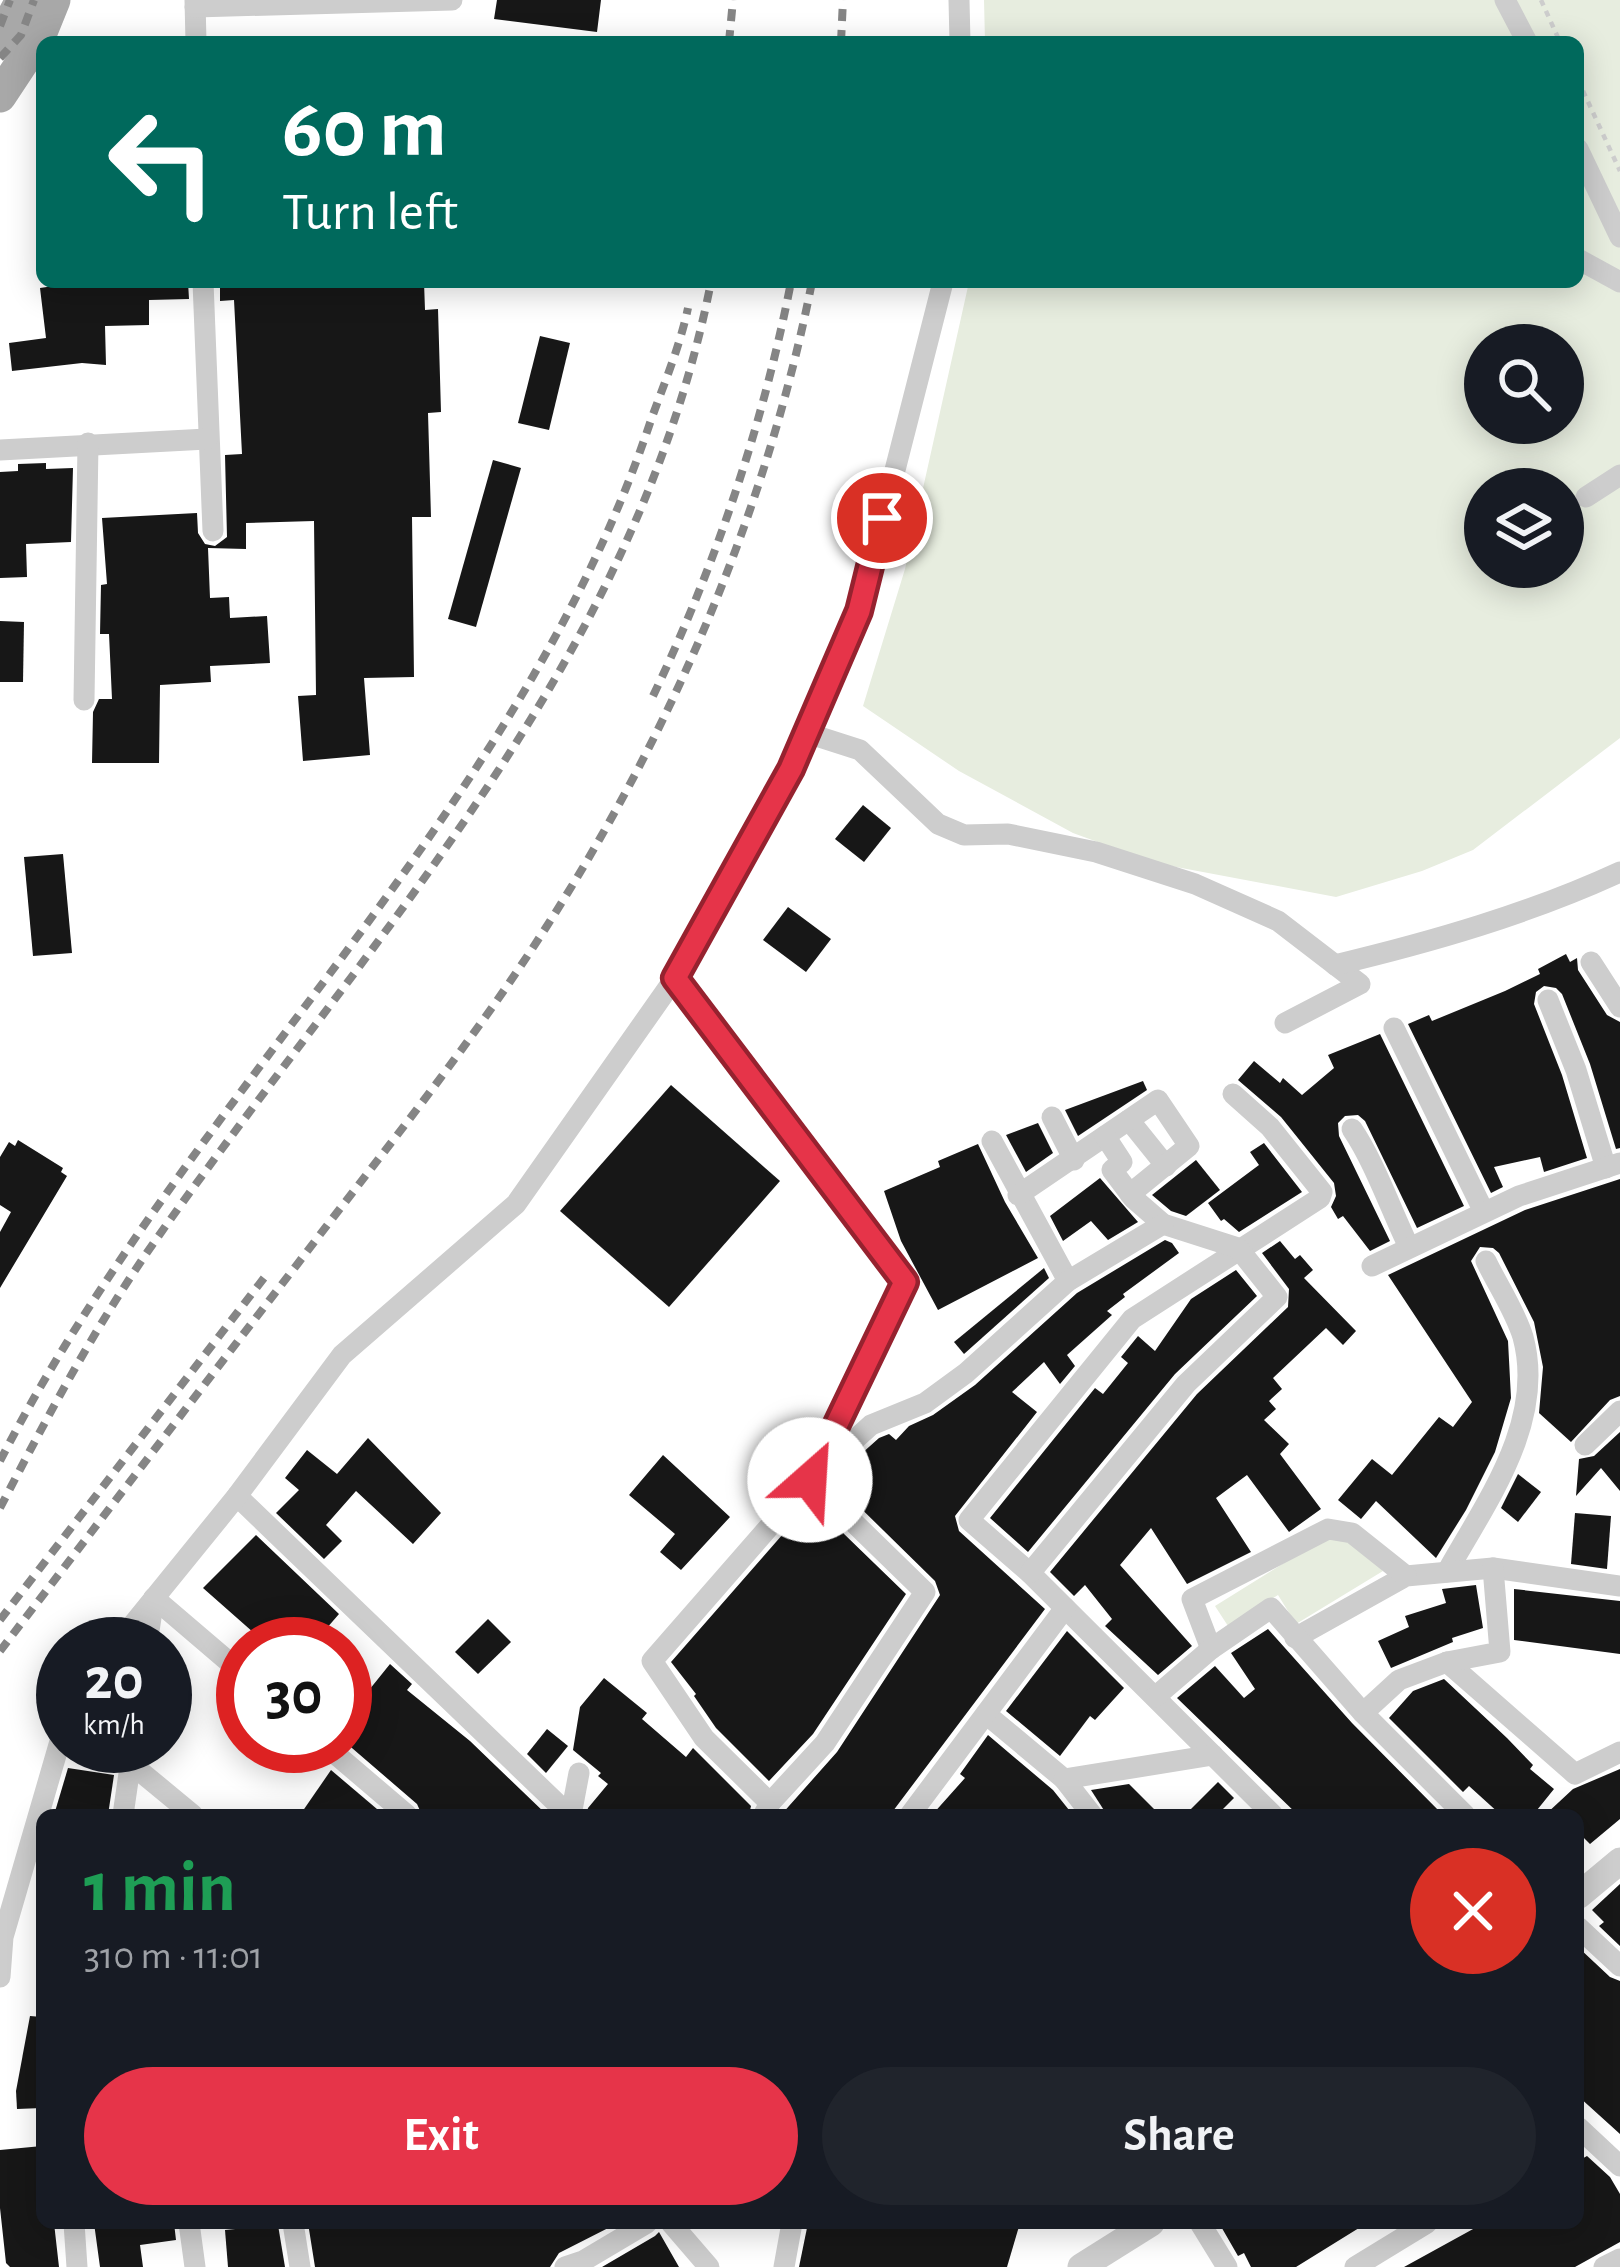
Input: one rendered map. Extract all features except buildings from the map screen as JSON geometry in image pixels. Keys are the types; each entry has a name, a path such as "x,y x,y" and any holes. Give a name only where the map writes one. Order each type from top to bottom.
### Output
{"main road":[{"path":"0,41 22,0"},
{"path":"39,36 54,0"},
{"path":"0,95 36,41"}],"street":[{"path":"196,36 195,3 452,0"},
{"path":"958,0 960,36"},
{"path":"1505,0 1524,36"},
{"path":"1584,161 1620,237"},
{"path":"1584,263 1620,282"},
{"path":"203,288 213,531"},
{"path":"139,1617 342,1355 516,1204 675,978 791,769 859,611 941,288"},
{"path":"0,450 207,439"},
{"path":"84,700 88,443"},
{"path":"1586,497 1620,475"},
{"path":"807,733 860,750 938,824 951,830 964,835 1008,834 1096,853 1196,884 1277,921 1360,984 1285,1023"},
{"path":"1335,965 1519,912 1620,872"},
{"path":"1591,962 1620,1007"},
{"path":"675,978 905,1282 810,1480"},
{"path":"1372,1266 1484,1211 1613,1166 1548,1000"},
{"path":"1394,1028 1484,1211"},
{"path":"1233,1094 1270,1126 1322,1192 1320,1198 1132,1319 969,1520 1030,1574 1267,1809"},
{"path":"1018,1195 1154,1100 1161,1101 1189,1146 1130,1193"},
{"path":"1052,1117 1074,1160"},
{"path":"1129,1120 1166,1166"},
{"path":"1352,1129 1367,1150 1376,1180 1409,1247"},
{"path":"1105,1136 1122,1162"},
{"path":"992,1142 1069,1281"},
{"path":"1030,1574 1186,1384 1277,1297 1238,1248 1163,1224 1130,1193 1112,1170 1147,1143"},
{"path":"810,1480 925,1592 825,1743 767,1809 704,1738 652,1661 810,1480 871,1426 925,1403 1069,1281 1163,1224"},
{"path":"1447,1572 1507,1464 1525,1404 1528,1373 1521,1331 1486,1261"},
{"path":"1585,1445 1620,1412"},
{"path":"237,1496 564,1809"},
{"path":"1211,1649 1192,1600 1328,1529 1352,1533 1406,1576"},
{"path":"1364,1713 1399,1680 1447,1662 1500,1652 1493,1568"},
{"path":"1295,1638 1406,1576 1493,1568 1620,1586"},
{"path":"151,1617 154,1598"},
{"path":"154,1598 216,1652"},
{"path":"915,1809 1065,1608"},
{"path":"1155,1697 1211,1649 1270,1608 1459,1809"},
{"path":"1447,1662 1575,1774 1620,1752"},
{"path":"986,1714 1064,1779 1087,1809"},
{"path":"1064,1779 1213,1755"},
{"path":"40,1809 51,1773"},
{"path":"124,1809 129,1773"},
{"path":"150,1773 187,1809"},
{"path":"358,1773 400,1809"},
{"path":"571,1809 579,1773"},
{"path":"0,1977 3,1937 36,1824"},
{"path":"1584,1891 1620,1861"},
{"path":"1584,1933 1619,1963"},
{"path":"1584,2133 1620,2166"},
{"path":"74,2229 77,2267"},
{"path":"190,2229 195,2267"},
{"path":"294,2229 300,2267"},
{"path":"565,2267 637,2229"},
{"path":"676,2229 710,2267"},
{"path":"784,2267 791,2229"},
{"path":"1081,2267 1138,2229"},
{"path":"1204,2229 1227,2267"},
{"path":"1355,2267 1416,2229"},
{"path":"1604,2267 1620,2259"}],"path":[{"path":"1541,0 1557,36"},
{"path":"1584,93 1620,171"}],"shaded area":[{"path":"984,0 1620,0 1620,738 1473,850 1336,897 1155,863 1073,833 959,771 863,706 905,569 968,288 1584,288 1584,36 985,36"},
{"path":"1326,1537 1352,1540 1383,1571 1296,1624 1278,1595 1228,1626 1215,1606"}],"railway":[{"path":"0,26 10,0"},
{"path":"0,58 21,35 34,0"},
{"path":"730,36 733,0"},
{"path":"841,36 843,0"},
{"path":"0,1508 133,1273 406,903 486,789 559,672 623,549 674,420 709,288"},
{"path":"653,696 735,493 790,288"},
{"path":"0,1651 449,1066 530,953 585,864 636,773 723,582 759,484 811,288"},
{"path":"0,1461 76,1327 162,1200 436,827 520,698 593,563 651,420 688,308"},
{"path":"0,1620 264,1278"}],"route":[{"path":"810,1480 905,1282 675,978 791,769 859,611 882,518"}]}
